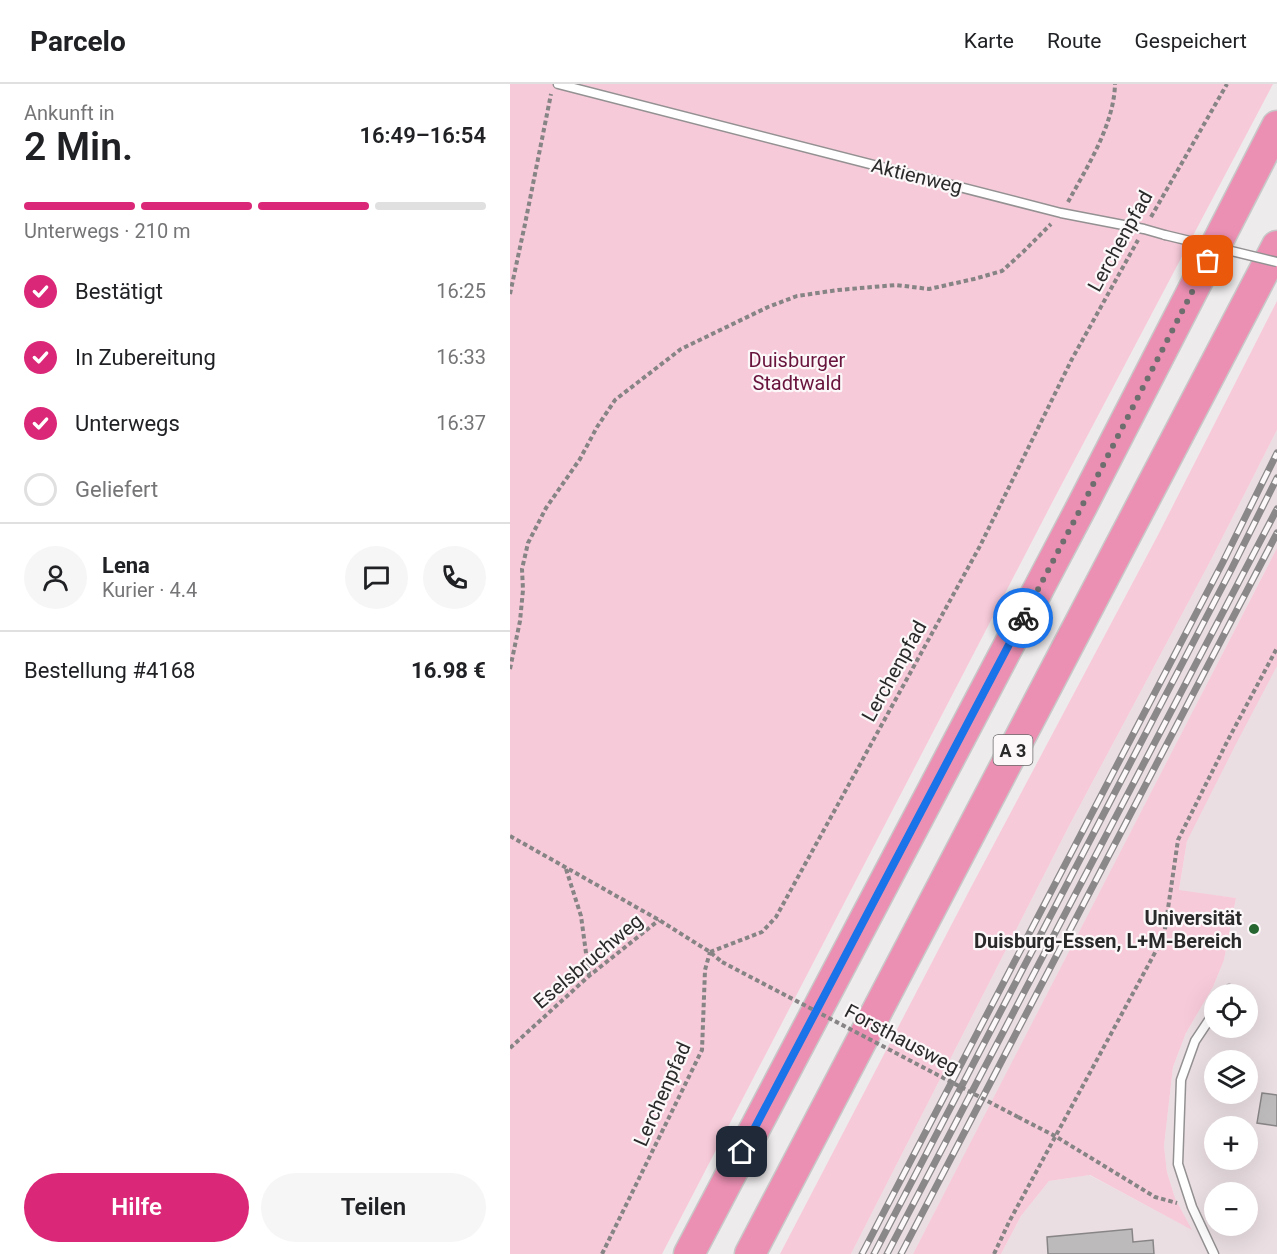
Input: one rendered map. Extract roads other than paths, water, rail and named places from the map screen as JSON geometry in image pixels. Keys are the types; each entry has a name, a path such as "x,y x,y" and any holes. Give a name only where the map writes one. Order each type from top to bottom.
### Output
{"highway":[{"name":"A 3","path":"688,1254 1082,506 1277,126"},
{"name":"A 3","path":"750,1254 1277,246"}],"lane":[{"name":"Aktienweg","path":"558,84 1061,213 1277,262"},
{"path":"1204,1028 1195,1041 1181,1080 1178,1164 1192,1207 1214,1254"}],"railway":[{"path":"862,1254 1223,562 1277,453"},
{"path":"874,1254 1277,478"},
{"path":"887,1254 1277,509"},
{"path":"901,1254 1277,533"}],"place":[{"name":"Universität Duisburg-Essen, L+M-Bereich","path":"1254,929"}],"park label":[{"name":"Duisburger Stadtwald","path":"797,372"}]}
